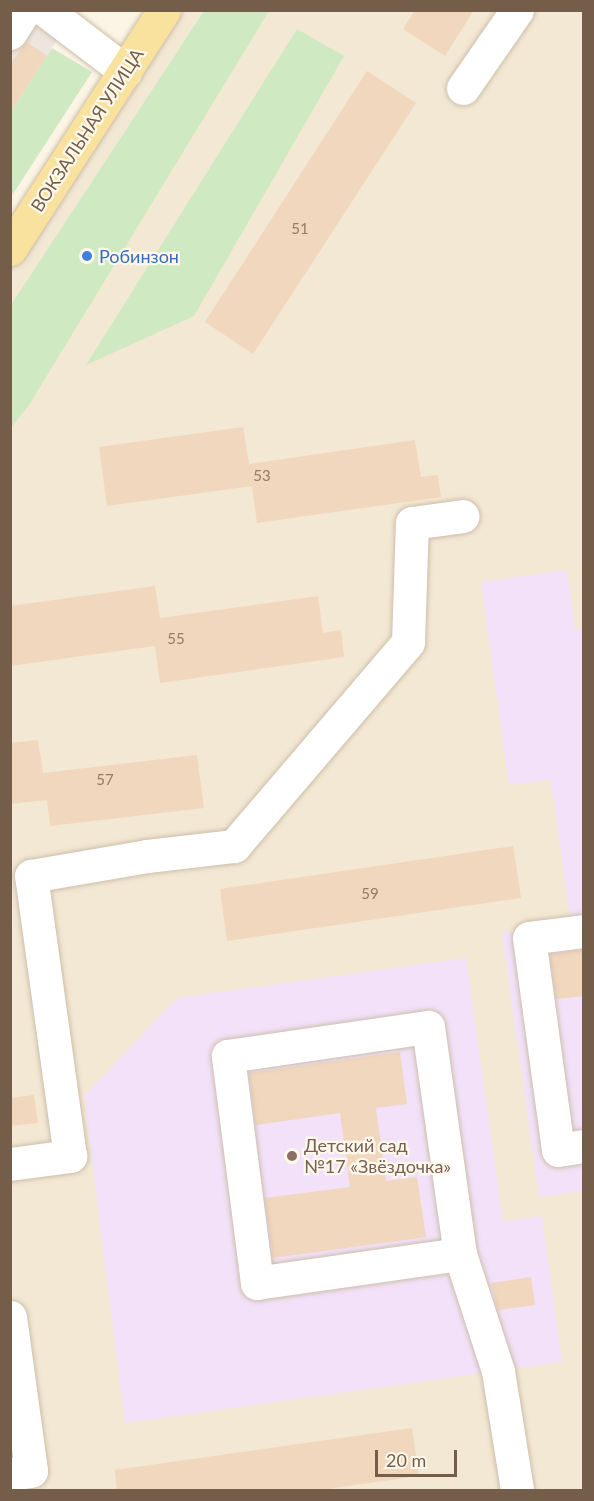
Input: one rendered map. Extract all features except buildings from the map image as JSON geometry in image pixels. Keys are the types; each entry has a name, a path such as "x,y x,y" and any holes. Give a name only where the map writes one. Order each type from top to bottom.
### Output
{"main road":[{"name":"ВОКЗАЛЬНАЯ УЛИЦА","path":"10,249 164,10"}],"lane":[{"path":"45,10 125,71"},
{"path":"463,88 517,10"},
{"path":"10,1164 70,1156 31,876 147,856 234,846 408,642 412,523 463,516"},
{"path":"584,931 529,938 558,1150 584,1146"},
{"path":"460,1254 257,1283 228,1056 429,1027 460,1254 498,1371 517,1491"},
{"path":"10,1317 31,1471 10,1474"}],"shaded area":[{"path":"11,11 75,11 11,113"},
{"path":"165,11 583,11 583,1490 11,1490 10,249"},
{"path":"567,570 575,629 583,629 583,1191 539,1197 502,933 571,923 551,780 509,785 481,582"},
{"name":"Детский сад №17 «Звёздочка»","path":"466,958 503,1221 542,1216 562,1362 125,1423 84,1096 177,998"}],"green space":[{"path":"204,11 269,11 29,405 11,428 11,305"},
{"path":"297,29 344,56 194,316 86,365"},
{"path":"52,48 92,72 11,197 11,112"}],"place":[{"name":"Робинзон","path":"87,256"},
{"name":"Детский сад №17 «Звёздочка»","path":"292,1156"}]}
